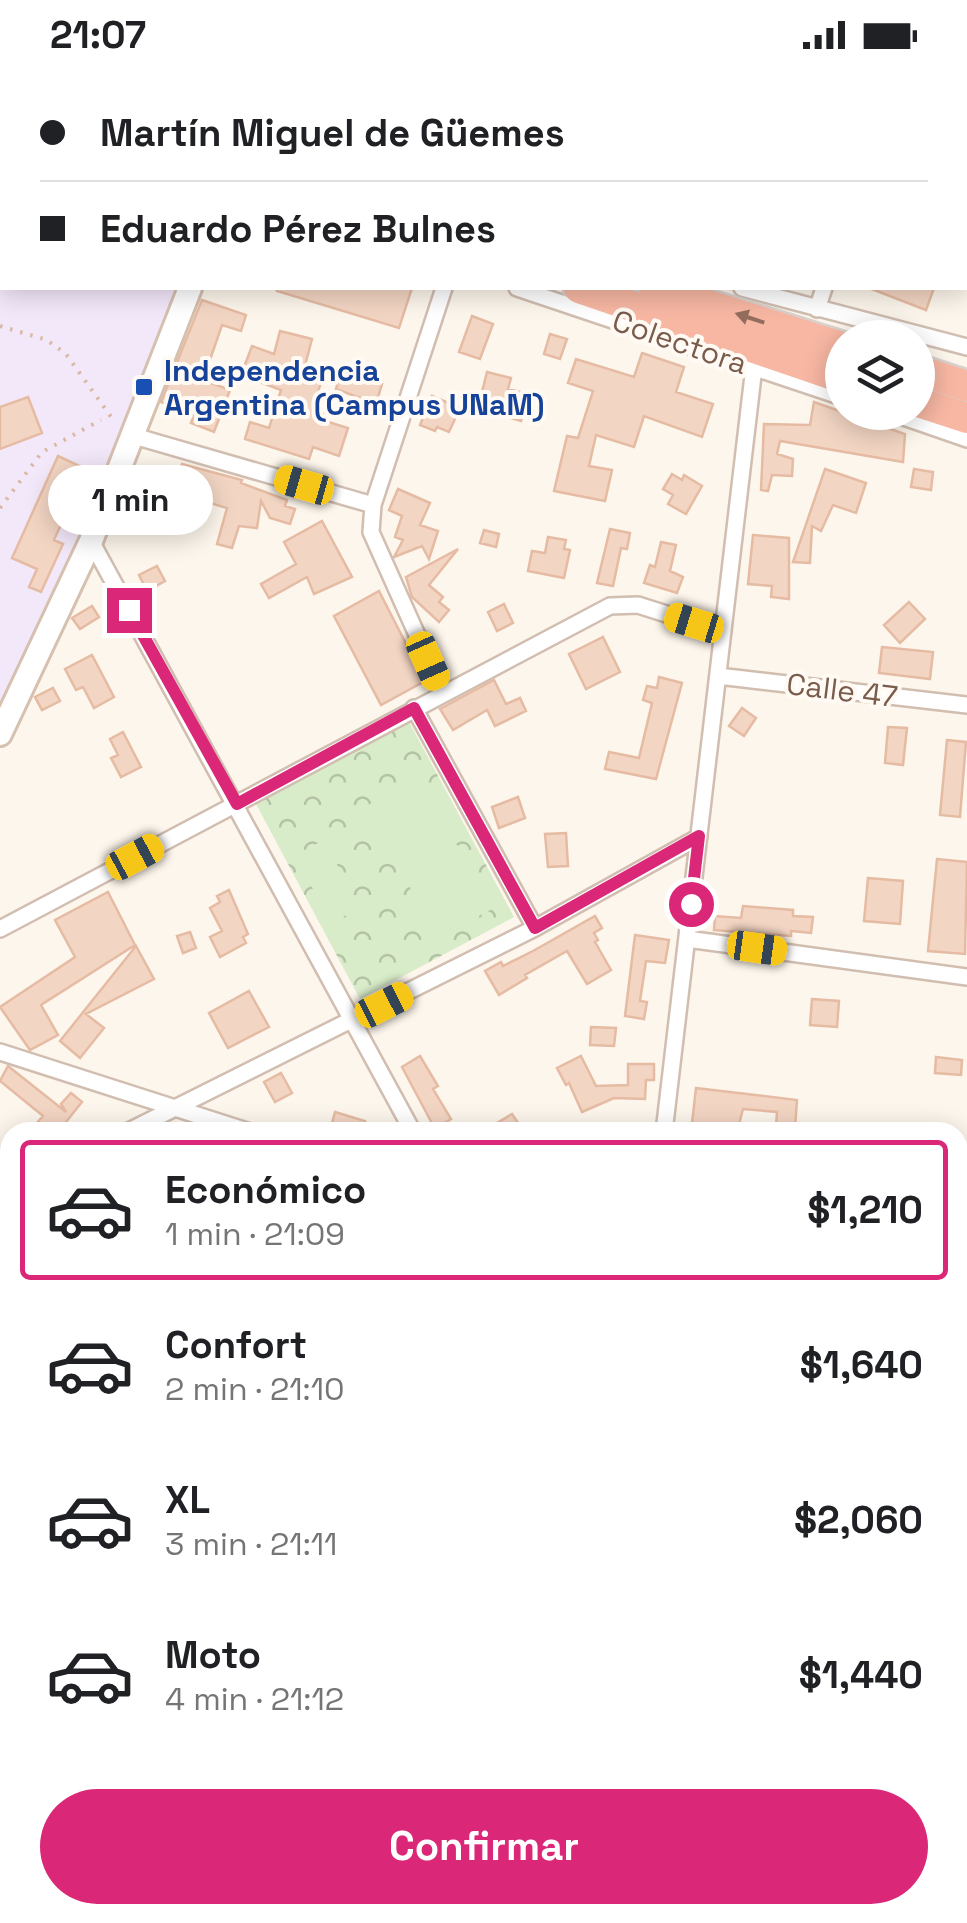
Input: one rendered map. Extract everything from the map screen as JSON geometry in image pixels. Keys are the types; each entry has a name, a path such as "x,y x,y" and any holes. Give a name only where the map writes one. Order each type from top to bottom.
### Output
{"highway":[{"path":"586,290 825,372"},
{"path":"660,290 825,342"},
{"path":"935,376 967,386"},
{"path":"935,408 967,418"}],"main road":[{"path":"0,734 91,541 189,290"}],"street":[{"path":"443,290 372,505 371,532 443,693"},
{"name":"Colectora","path":"523,290 825,391"},
{"path":"749,290 967,347"},
{"path":"818,309 823,290"},
{"path":"665,1122 754,367"},
{"path":"935,427 967,438"},
{"path":"134,436 372,505"},
{"path":"91,541 408,1122"},
{"path":"0,928 610,606 638,606 722,632"},
{"name":"Calle 47","path":"718,676 967,704"},
{"path":"414,708 535,928"},
{"path":"146,1122 535,928 699,836"},
{"path":"687,938 967,977"},
{"path":"0,1052 172,1108 195,1122"}],"path":[{"path":"0,326 47,340 66,354 114,421"},
{"path":"0,508 42,452 101,420"}],"shaded area":[{"path":"0,290 178,290 100,496 0,719"}],"green space":[{"path":"409,722 514,917 360,999 256,804"},
{"path":"420,777 492,909 437,938 366,806"},
{"path":"324,840 360,908 331,923 295,855"}],"building":[{"path":"277,290 411,290 399,328"},
{"path":"874,290 933,290 926,310"},
{"path":"202,300 246,315 241,331 222,325 203,380 230,390 214,432 191,423 194,414 161,402"},
{"path":"472,316 493,324 480,359 459,352"},
{"path":"280,331 312,339 303,373 322,379 312,411 323,414 322,420 348,428 339,456 313,447 309,459 245,439 250,422 269,428 281,390 241,375 252,346 274,354"},
{"path":"550,334 567,339 560,359 544,354"},
{"path":"642,353 684,367 676,392 713,404 702,437 644,416 634,447 596,435 589,466 612,470 605,501 554,491 567,436 578,438 593,391 568,383 576,359 634,377"},
{"path":"487,372 511,378 508,389 528,394 521,421 478,408"},
{"path":"340,374 382,384 376,404 336,389"},
{"path":"432,396 460,408 449,432 420,425"},
{"path":"28,397 42,433 0,449 0,407"},
{"path":"814,402 825,406 825,430 894,430 905,434 903,462 780,441 777,454 793,459 792,476 772,475 768,491 761,490 764,424 810,425"},
{"path":"58,456 86,469 54,540 63,544 41,592 29,587 37,569 12,558"},
{"path":"182,464 242,480 241,483 287,500 285,506 295,509 290,524 270,518 261,501 257,528 239,526 232,548 217,544 227,508 200,500 194,517 167,508 170,501 143,492 150,469 177,478"},
{"path":"825,469 866,483 856,513 833,505 821,531 812,526 810,563 793,562"},
{"path":"914,469 933,472 931,490 911,487"},
{"path":"672,474 682,480 684,475 702,486 686,514 668,504 673,495 663,489"},
{"path":"398,489 430,503 420,525 438,531 429,559 422,546 394,557 403,540 395,537 402,516 389,510"},
{"path":"322,521 352,577 314,594 307,577 269,598 261,584 296,564 284,542"},
{"path":"610,529 630,533 627,549 621,548 613,586 597,583"},
{"path":"484,530 499,534 496,547 480,543"},
{"path":"753,535 789,538 789,599 771,597 772,586 748,584"},
{"path":"548,537 566,540 564,549 570,550 564,578 528,571 532,551 545,553"},
{"path":"661,542 676,545 670,571 683,577 677,593 644,583 650,565 655,567"},
{"path":"458,549 429,585 443,597 439,602 449,610 439,622 412,597 406,577"},
{"path":"157,566 165,581 147,591 139,575"},
{"path":"379,591 425,681 381,705 334,616"},
{"path":"909,602 925,619 900,643 884,625"},
{"path":"504,604 513,623 497,631 488,612"},
{"path":"92,606 99,617 80,629 72,618"},
{"path":"603,637 620,672 586,689 569,654"},
{"path":"882,647 933,652 930,679 879,673"},
{"path":"92,655 114,697 94,708 83,687 76,690 65,669"},
{"path":"659,677 682,683 656,779 605,769 609,752 639,758 652,703 643,700 647,686 657,688"},
{"path":"494,680 506,704 520,698 526,711 495,726 487,710 453,730 440,709"},
{"path":"53,688 60,701 42,710 35,697"},
{"path":"742,708 756,718 744,736 729,726"},
{"path":"888,727 907,728 903,765 885,763"},
{"path":"123,732 141,767 121,777 111,758 118,755 110,739"},
{"path":"947,740 966,742 960,817 940,815"},
{"path":"518,797 525,818 499,828 492,807"},
{"path":"566,833 568,866 548,867 545,834"},
{"path":"937,859 967,862 965,954 928,951"},
{"path":"868,878 903,881 900,924 864,921"},
{"path":"229,890 248,934 243,937 246,943 220,957 210,937 222,931 210,908 220,902 217,896"},
{"path":"108,892 135,945 41,1005 58,1035 30,1050 0,1007 75,957 55,920"},
{"path":"743,906 793,910 793,916 813,917 811,933 791,931 791,936 714,930 715,916 741,918"},
{"path":"595,916 602,928 594,933 598,940 595,942 611,970 587,984 567,951 499,995 485,971 533,951"},
{"path":"190,932 196,948 183,953 177,936"},
{"path":"635,935 669,940 665,963 646,961 640,1001 647,1002 644,1019 625,1016"},
{"path":"136,946 154,979 86,1014 104,1028 80,1058 60,1041"},
{"path":"249,991 269,1027 228,1048 209,1013"},
{"path":"812,999 839,1001 837,1027 810,1025"},
{"path":"591,1027 616,1028 614,1046 590,1045"},
{"path":"420,1056 451,1119 431,1122 402,1067"},
{"path":"581,1056 596,1086 628,1085 628,1064 654,1064 654,1080 646,1080 645,1099 614,1098 582,1112 569,1083 566,1085 557,1068"},
{"path":"936,1057 962,1060 961,1075 935,1073"},
{"path":"8,1066 66,1112 61,1104 71,1093 82,1102 66,1122 38,1122 43,1116 0,1081"},
{"path":"281,1073 292,1093 275,1102 264,1082"},
{"path":"696,1088 797,1100 795,1122 776,1122 777,1112 743,1109 740,1122 692,1122"},
{"path":"335,1112 365,1121 365,1122 332,1122"},
{"path":"512,1114 517,1122 499,1122"}],"place":[{"name":"Independencia Argentina (Campus UNaM)","path":"144,387"}],"route":[{"path":"129,610 237,804 414,708 535,928 699,836 691,904"}]}
